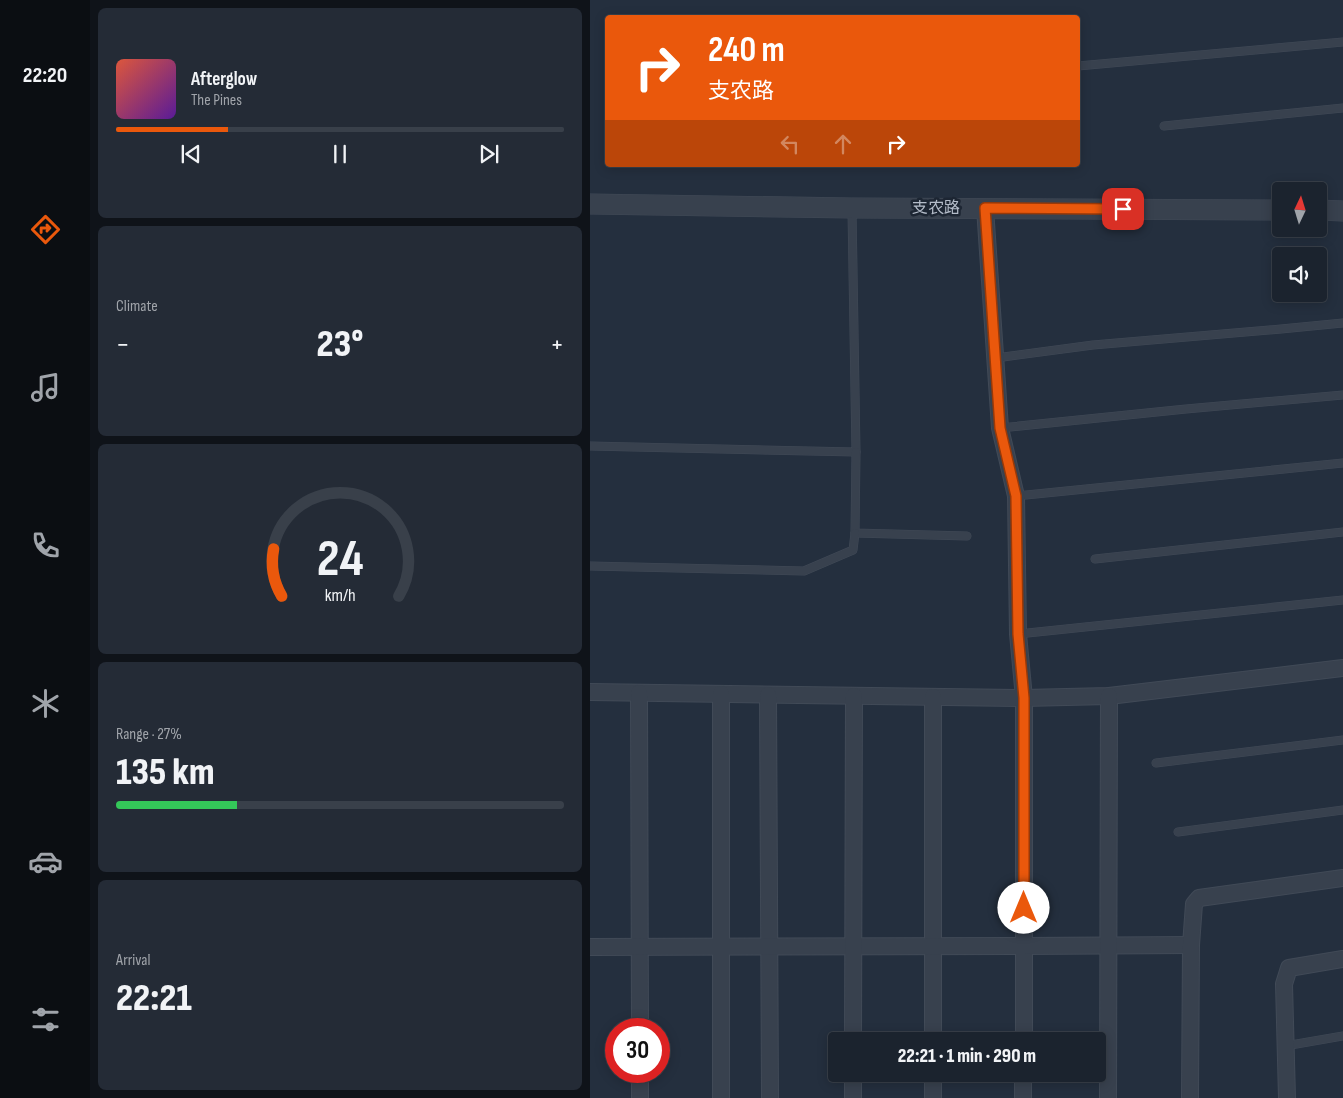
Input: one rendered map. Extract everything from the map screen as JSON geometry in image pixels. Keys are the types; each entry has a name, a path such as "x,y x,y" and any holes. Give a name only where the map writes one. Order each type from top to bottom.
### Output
{"street":[{"name":"支农路","path":"590,204 852,208 1272,210"},
{"path":"985,208 1000,428 1016,496 1018,634 1024,698 1024,1032"},
{"path":"1328,210 1343,210"},
{"path":"590,692 1024,698 1109,696 1343,668"},
{"path":"639,693 640,1018"},
{"path":"721,694 721,1098"},
{"path":"768,695 770,1098"},
{"path":"853,1032 854,696"},
{"path":"1108,1098 1109,696"},
{"path":"933,697 933,1032"},
{"path":"1190,1098 1191,945 1194,904 1199,898 1343,878"},
{"path":"590,947 1191,945"},
{"path":"1287,1098 1284,984 1290,968 1343,959"},
{"path":"853,1082 853,1098"},
{"path":"933,1082 933,1098"},
{"path":"1023,1082 1023,1098"},
{"path":"640,1083 640,1098"}],"lane":[{"path":"1080,66 1343,42"},
{"path":"1164,126 1343,108"},
{"path":"590,566 804,571 853,550 856,452 852,208"},
{"path":"996,358 1093,345 1343,323"},
{"path":"1000,428 1186,409 1343,396"},
{"path":"590,446 856,452"},
{"path":"1016,496 1343,463"},
{"path":"1095,559 1343,532"},
{"path":"855,533 967,536"},
{"path":"1018,634 1343,600"},
{"path":"1156,763 1343,740"},
{"path":"1178,832 1343,810"},
{"path":"1286,1046 1343,1036"}],"route":[{"path":"1024,908 1024,698 1018,634 1016,496 1000,428 985,208 1123,209"}]}
